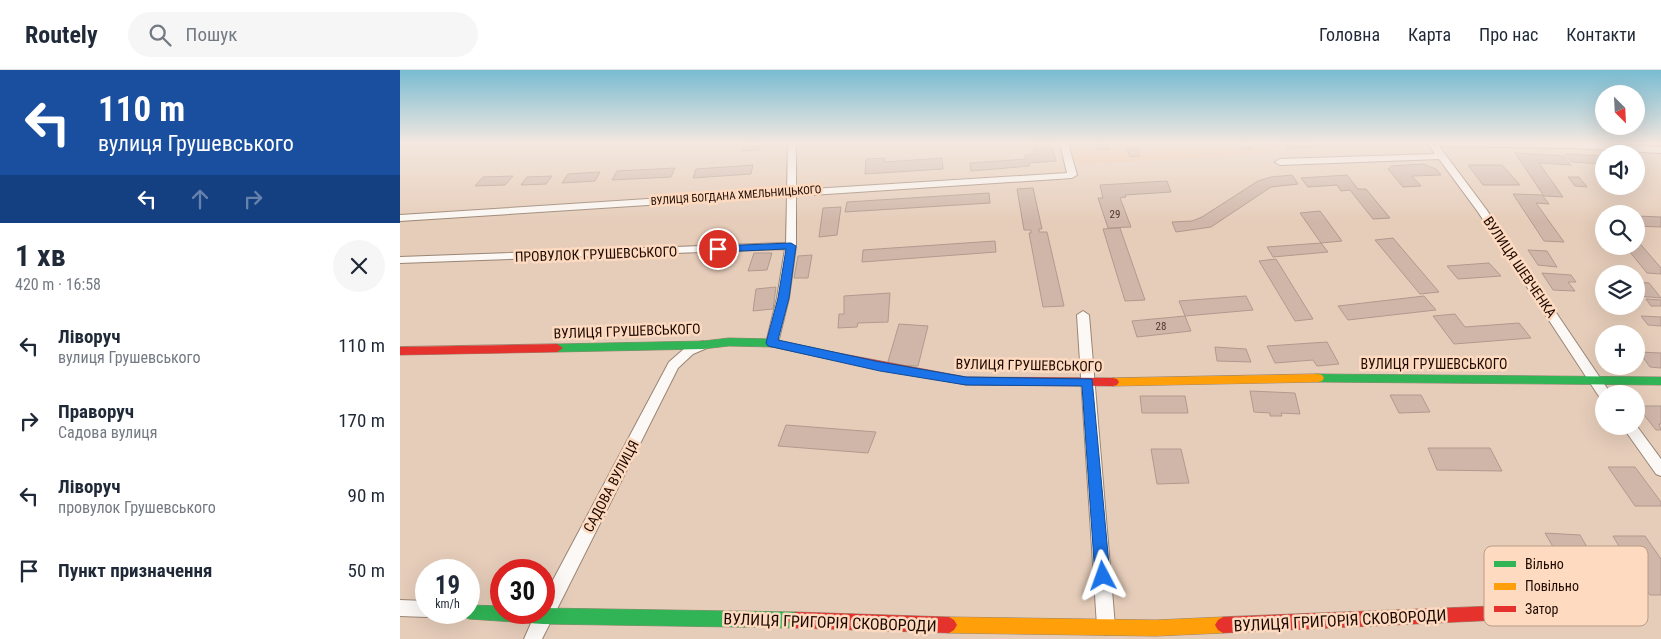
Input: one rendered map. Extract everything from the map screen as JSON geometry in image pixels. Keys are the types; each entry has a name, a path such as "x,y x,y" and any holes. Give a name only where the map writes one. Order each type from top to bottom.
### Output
{"street":[{"path":"772,343 784,298 791,246 791,170"},
{"name":"ВУЛИЦЯ БОГДАНА ХМЕЛЬНИЦЬКОГО","path":"400,218 1072,175 1071,170"},
{"name":"ВУЛИЦЯ ШЕВЧЕНКА","path":"1452,170 1599,385"},
{"name":"ПРОВУЛОК ГРУШЕВСЬКОГО","path":"400,260 791,246"},
{"path":"1084,315 1087,382 1106,626"},
{"name":"ВУЛИЦЯ ГРУШЕВСЬКОГО","path":"400,352 728,342 772,343 880,366 966,381 1087,382 1338,378 1661,381"},
{"name":"САДОВА ВУЛИЦЯ","path":"555,593 673,365 688,351 703,344"},
{"path":"1636,435 1661,470"},
{"path":"400,608 415,609"},
{"name":"ВУЛИЦЯ ГРИГОРІЯ СКОВОРОДИ","path":"555,616 822,620 933,625 1106,626 1157,634 1484,614"},
{"name":"САДОВА ВУЛИЦЯ","path":"533,639 540,624"}],"building":[{"path":"674,170 671,177 612,180 617,171"},
{"path":"696,170 752,170 751,174 693,178"},
{"path":"865,170 934,170 865,174"},
{"path":"1388,170 1436,170 1441,175 1412,176 1421,186 1403,187"},
{"path":"1471,170 1506,170 1520,185 1483,185"},
{"path":"1526,170 1544,170 1563,197 1544,196"},
{"path":"600,172 595,181 562,183 568,174"},
{"path":"1292,175 1298,184 1271,187 1211,227 1176,232 1172,222 1192,221 1202,217 1258,181 1271,177"},
{"path":"1347,175 1358,189 1366,189 1390,218 1373,219 1350,190 1341,191 1337,185 1308,187 1301,178"},
{"path":"513,176 505,185 475,186 483,177"},
{"path":"552,176 546,184 521,185 527,177"},
{"path":"1568,177 1579,177 1587,187 1575,186"},
{"path":"1167,181 1171,192 1125,195 1126,197 1120,198 1131,227 1108,228 1098,198 1103,198 1100,185"},
{"path":"1033,188 1042,229 1039,229 1039,232 1047,232 1064,306 1043,307 1029,233 1031,233 1031,230 1024,230 1017,189"},
{"path":"989,193 990,203 845,212 847,202"},
{"path":"1513,194 1542,195 1549,204 1536,203 1564,242 1544,241"},
{"path":"841,207 837,235 819,237 823,208"},
{"path":"1320,211 1342,241 1321,243 1300,213"},
{"path":"1645,216 1661,217 1661,227 1645,226"},
{"path":"1120,228 1145,300 1125,301 1103,229"},
{"path":"1393,238 1439,292 1420,294 1375,240"},
{"path":"995,241 996,252 862,262 863,250"},
{"path":"1321,243 1328,252 1273,257 1267,247"},
{"path":"1645,249 1661,268 1661,274 1647,273 1645,265 1640,265 1632,255 1645,255"},
{"path":"1528,250 1547,251 1557,267 1538,265"},
{"path":"754,253 772,253 767,270 748,271"},
{"path":"812,255 808,278 794,278 798,256"},
{"path":"1276,259 1313,319 1295,321 1259,261"},
{"path":"1489,263 1501,276 1458,279 1447,266"},
{"path":"1542,273 1571,275 1576,282 1568,282 1575,291 1553,290"},
{"path":"1645,283 1649,283 1661,298 1645,297"},
{"path":"776,287 773,309 753,311 756,289"},
{"path":"890,293 888,322 858,323 857,327 838,328 839,314 844,314 844,296"},
{"path":"1246,296 1253,310 1185,316 1179,301"},
{"path":"1424,296 1436,310 1348,320 1338,306"},
{"path":"1646,299 1661,300 1661,306 1651,306"},
{"path":"1455,314 1465,327 1519,323 1531,338 1454,344 1433,316"},
{"path":"1185,316 1191,331 1137,337 1132,321"},
{"path":"1641,316 1661,317 1661,326 1648,325"},
{"path":"899,324 928,326 918,366 887,365"},
{"path":"1327,342 1339,364 1317,366 1313,360 1275,363 1267,346"},
{"path":"1215,347 1246,349 1251,362 1217,361"},
{"path":"1645,352 1661,353 1661,368 1650,367 1645,360"},
{"path":"1250,391 1295,393 1300,414 1281,413 1282,416 1270,416 1270,413 1254,412"},
{"path":"1390,395 1421,395 1430,412 1399,413"},
{"path":"1140,396 1185,396 1188,413 1142,413"},
{"path":"1645,406 1661,406 1661,424 1659,424 1661,430 1656,430 1645,416"},
{"path":"786,425 876,432 868,453 778,446"},
{"path":"1428,448 1490,448 1502,471 1437,470"},
{"path":"1151,449 1181,449 1189,483 1157,484"},
{"path":"1608,467 1635,467 1661,502 1661,506 1635,506"},
{"path":"1545,533 1580,535 1586,546 1553,546"},
{"path":"1613,536 1645,536 1661,559 1661,595 1650,595 1648,592 1648,546 1619,546"}],"traffic: fast":[{"path":"557,348 703,345 729,342 772,343 833,356"},
{"path":"1318,378 1661,381"},
{"path":"480,613 543,616 796,620"}],"traffic: slow":[{"path":"1113,382 1318,378"},
{"path":"949,625 1156,628 1223,625"}],"traffic: jam":[{"path":"400,351 557,348"},
{"path":"833,356 966,381 1113,382"},
{"path":"1223,625 1484,614"},
{"path":"796,620 949,625"}],"route":[{"path":"718,249 791,246 784,298 772,343 880,366 966,381 1087,382 1103,576"}]}
